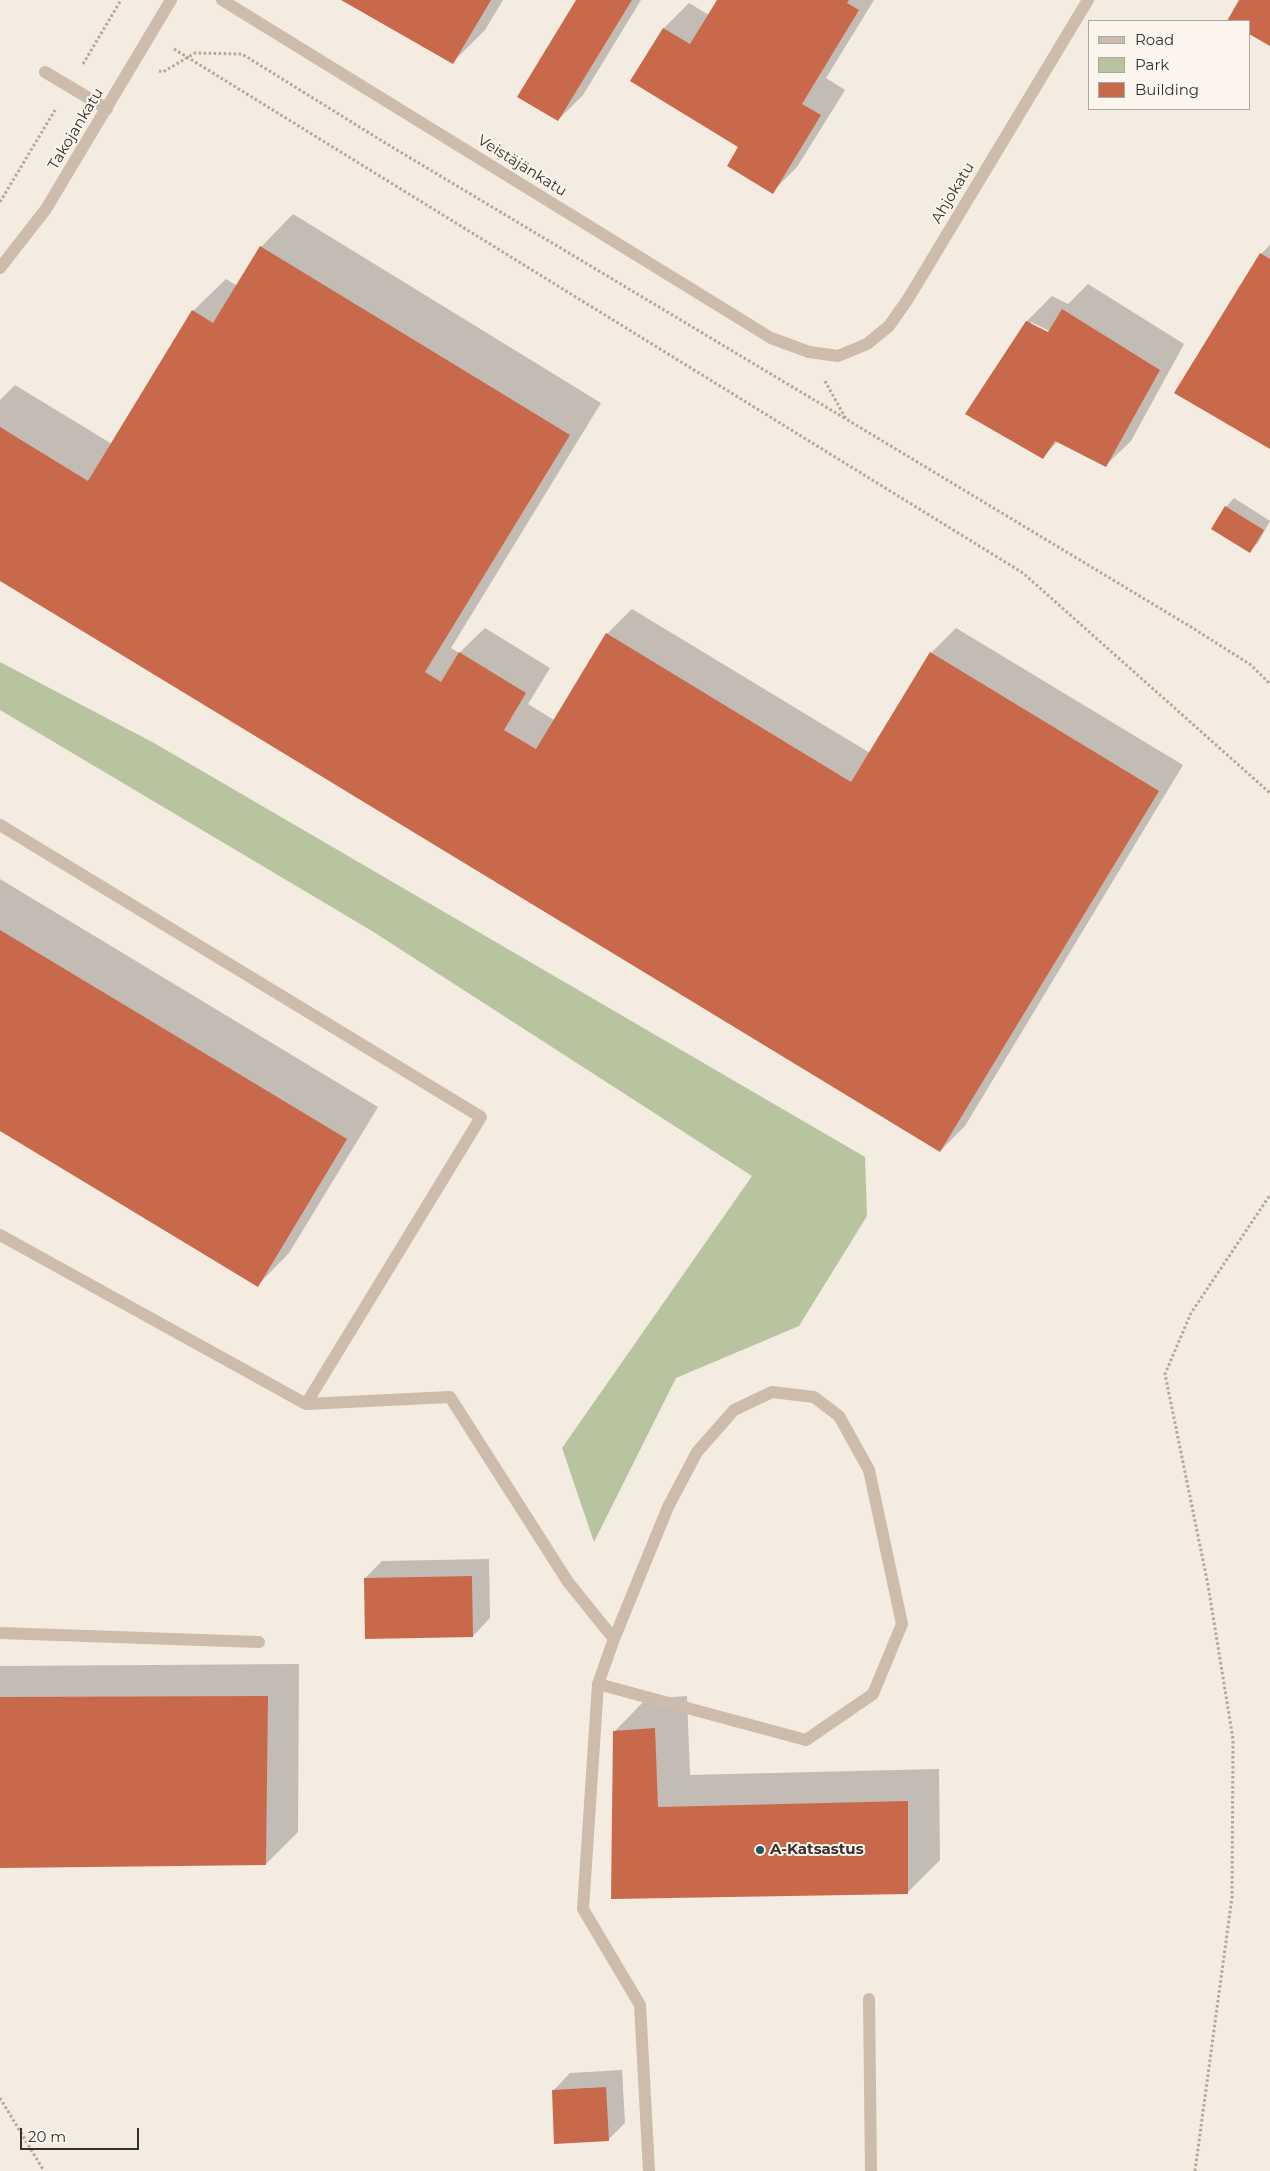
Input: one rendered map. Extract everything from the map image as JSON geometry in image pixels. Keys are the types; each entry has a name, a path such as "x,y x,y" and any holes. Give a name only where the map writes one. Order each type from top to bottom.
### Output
{"street":[{"name":"Takojankatu","path":"0,268 46,209 171,0"},
{"name":"Veistäjänkatu","path":"222,0 771,338 809,352"},
{"name":"Ahjokatu","path":"809,352 838,356 867,344 889,326 908,299 1088,0"},
{"path":"45,72 107,109"},
{"path":"0,825 481,1117 306,1404"},
{"path":"0,1235 306,1404 450,1397 568,1582 614,1639"},
{"path":"598,1684 806,1740 873,1694 902,1624 869,1470 839,1416 814,1397 772,1392 734,1410 697,1452 668,1507 614,1639 598,1684 583,1909 640,2005 649,2171"},
{"path":"0,1633 259,1642"},
{"path":"869,1999 872,2171"}],"path":[{"path":"150,34 1024,573 1270,793"},
{"path":"133,65 163,72 195,53 242,54 387,144 1191,627 1251,665 1270,684"},
{"path":"809,352 846,420"},
{"path":"1195,2171 1232,1897 1233,1739 1208,1585 1165,1374 1191,1313 1270,1195"},
{"path":"0,2098 44,2171"}],"green space":[{"path":"0,662 154,743 865,1157 867,1216 799,1326 676,1378 594,1542 562,1448 752,1176 372,931 0,710"}],"building":[{"path":"341,0 491,0 453,64"},
{"path":"576,0 632,0 558,121 517,97"},
{"path":"717,0 849,0 847,3 859,10 802,104 821,115 773,194 727,166 738,147 630,81 663,28 690,44"},
{"path":"1239,0 1270,0 1270,46 1250,35 1250,20 1228,20"},
{"path":"260,246 570,435 425,672 441,682 459,652 526,693 504,730 536,749 606,633 851,782 930,652 1159,791 940,1152 0,581 0,427 88,481 192,310 213,323"},
{"path":"1260,253 1270,259 1270,449 1174,393"},
{"path":"1062,309 1160,370 1106,467 1055,441 1043,459 965,414 1026,321 1048,332"},
{"path":"1225,506 1264,530 1250,553 1211,529"},
{"path":"0,930 347,1139 258,1287 0,1131"},
{"path":"472,1576 473,1637 365,1639 364,1578"},
{"path":"268,1696 266,1865 0,1868 0,1697"},
{"name":"A-Katsastus","path":"655,1728 658,1807 908,1801 908,1894 611,1899 613,1731"},
{"path":"606,2087 609,2141 554,2144 552,2090"}],"place":[{"name":"A-Katsastus","path":"760,1850"}]}
